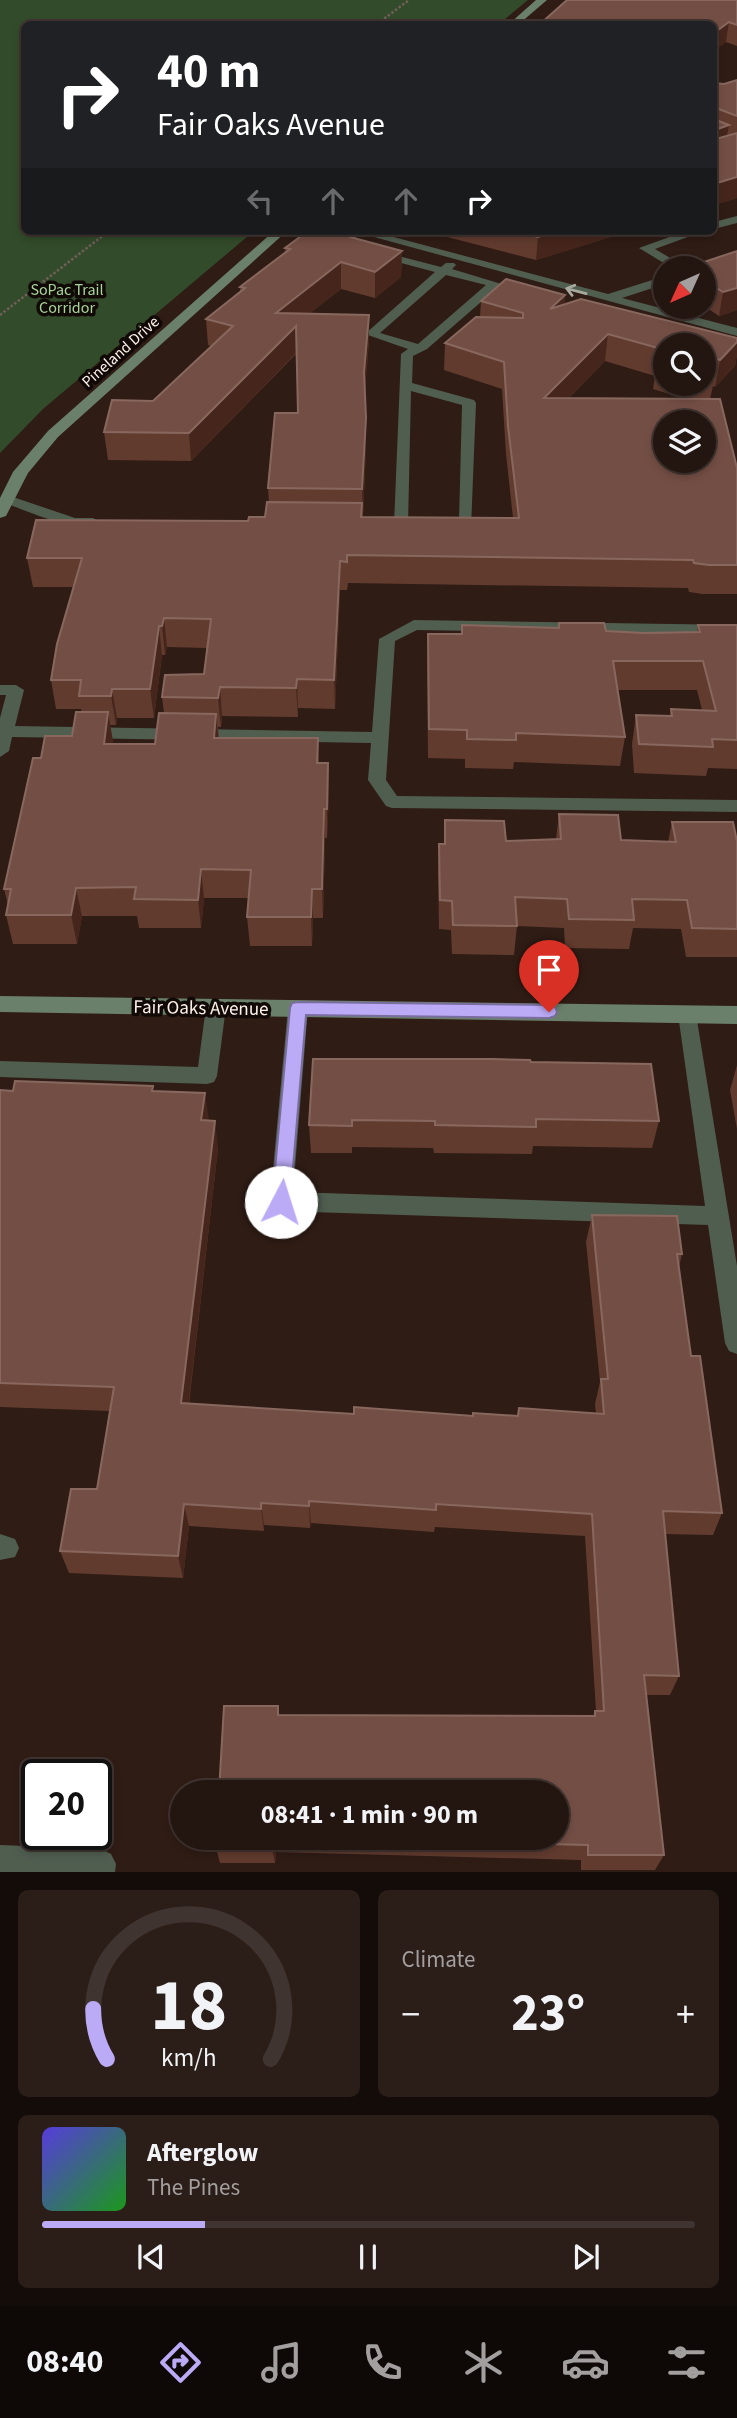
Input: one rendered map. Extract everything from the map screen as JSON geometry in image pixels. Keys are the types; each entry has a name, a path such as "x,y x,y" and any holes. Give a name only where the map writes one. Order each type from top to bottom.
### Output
{"street":[{"path":"518,21 542,0"},
{"name":"Pineland Drive","path":"0,513 21,472 53,434 277,235"},
{"name":"Fair Oaks Avenue","path":"0,1004 737,1015"}],"lane":[{"path":"717,225 737,219"},
{"path":"305,235 335,243"},
{"path":"372,235 737,332"},
{"path":"659,256 645,248 686,235"},
{"path":"385,239 363,250 502,285"},
{"path":"420,348 371,334 455,259"},
{"path":"607,299 653,284"},
{"path":"401,525 407,354 420,348 502,285"},
{"path":"724,342 737,346"},
{"path":"405,384 469,404 466,525 440,525"},
{"path":"7,499 74,522 101,522"},
{"path":"737,630 415,625 387,639 377,780 391,802 737,806"},
{"path":"0,690 16,690 0,751"},
{"path":"5,731 380,738"},
{"path":"0,1069 207,1076 216,1007"},
{"path":"298,1008 281,1202 718,1216"},
{"path":"688,1014 737,1343"},
{"path":"0,1860 101,1864 100,1872"}],"path":[{"path":"381,21 409,0"},
{"path":"0,315 104,235"}],"green space":[{"name":"SoPac Trail Corridor","path":"0,0 528,0 503,21 21,21 21,235 249,235 43,409 0,453"}],"building":[{"path":"567,0 737,0 737,25 729,22 717,31 717,21 543,21"},
{"path":"737,80 737,116 717,108 717,83"},
{"path":"717,120 729,125 717,129"},
{"path":"737,133 737,177 717,183 717,139"},
{"path":"303,235 350,235 402,251 375,272 341,262 276,313 369,315 364,372 366,418 362,489 268,488 275,413 298,413 296,326 189,433 104,432 112,400 153,401 233,326 206,319 245,288 240,287 290,249 285,248"},
{"path":"737,251 737,288 723,292 716,288 716,258"},
{"path":"506,279 565,295 550,309 581,299 737,338 737,342 720,360 716,359 716,333 653,333 653,347 608,334 544,398 720,399 737,468 737,565 709,565 694,563 693,560 347,555 347,562 340,561 334,680 297,679 296,688 220,687 218,698 162,697 165,675 204,674 211,619 164,618 162,626 159,626 150,689 112,689 111,696 79,696 81,680 51,680 57,644 82,558 27,558 36,520 248,521 249,517 265,517 267,502 362,503 361,517 519,518 508,426 504,362 445,343 476,317 523,318 523,313 481,301"},
{"path":"559,623 604,623 606,631 644,633 700,632 698,625 737,625 737,740 712,739 713,747 639,744 636,715 672,716 671,709 716,711 703,661 613,661 625,737 516,733 516,740 467,739 467,730 429,729 428,634 462,634 462,625 559,628"},
{"path":"76,712 108,712 104,744 155,744 159,713 216,714 214,738 318,738 317,763 328,763 327,809 324,809 322,889 312,889 311,917 247,917 251,870 201,869 198,900 134,899 136,887 76,888 71,915 6,915 11,889 4,889 33,758 41,758 45,736 72,736"},
{"path":"559,814 618,815 621,840 676,842 672,822 733,822 737,841 737,929 692,928 687,900 632,899 634,920 569,919 567,899 515,897 517,926 453,925 452,901 440,900 439,844 445,844 445,820 504,821 506,841 561,839"},
{"path":"313,1059 492,1059 651,1064 659,1121 536,1119 536,1127 435,1125 435,1121 352,1120 352,1126 309,1125"},
{"path":"15,1081 153,1086 152,1091 205,1093 201,1120 215,1121 181,1403 354,1414 354,1407 473,1416 473,1413 518,1416 519,1408 604,1414 601,1379 608,1379 592,1215 677,1216 682,1254 677,1254 691,1356 700,1356 722,1513 663,1511 679,1676 644,1675 664,1855 588,1855 588,1845 569,1845 569,1780 220,1780 224,1706 278,1706 278,1715 595,1716 595,1711 604,1711 592,1514 436,1504 436,1510 309,1501 309,1506 261,1503 261,1509 184,1504 178,1556 60,1551 71,1489 97,1489 114,1387 0,1383 0,1090 13,1091"}],"route":[{"path":"281,1202 298,1008 549,1012"}]}
